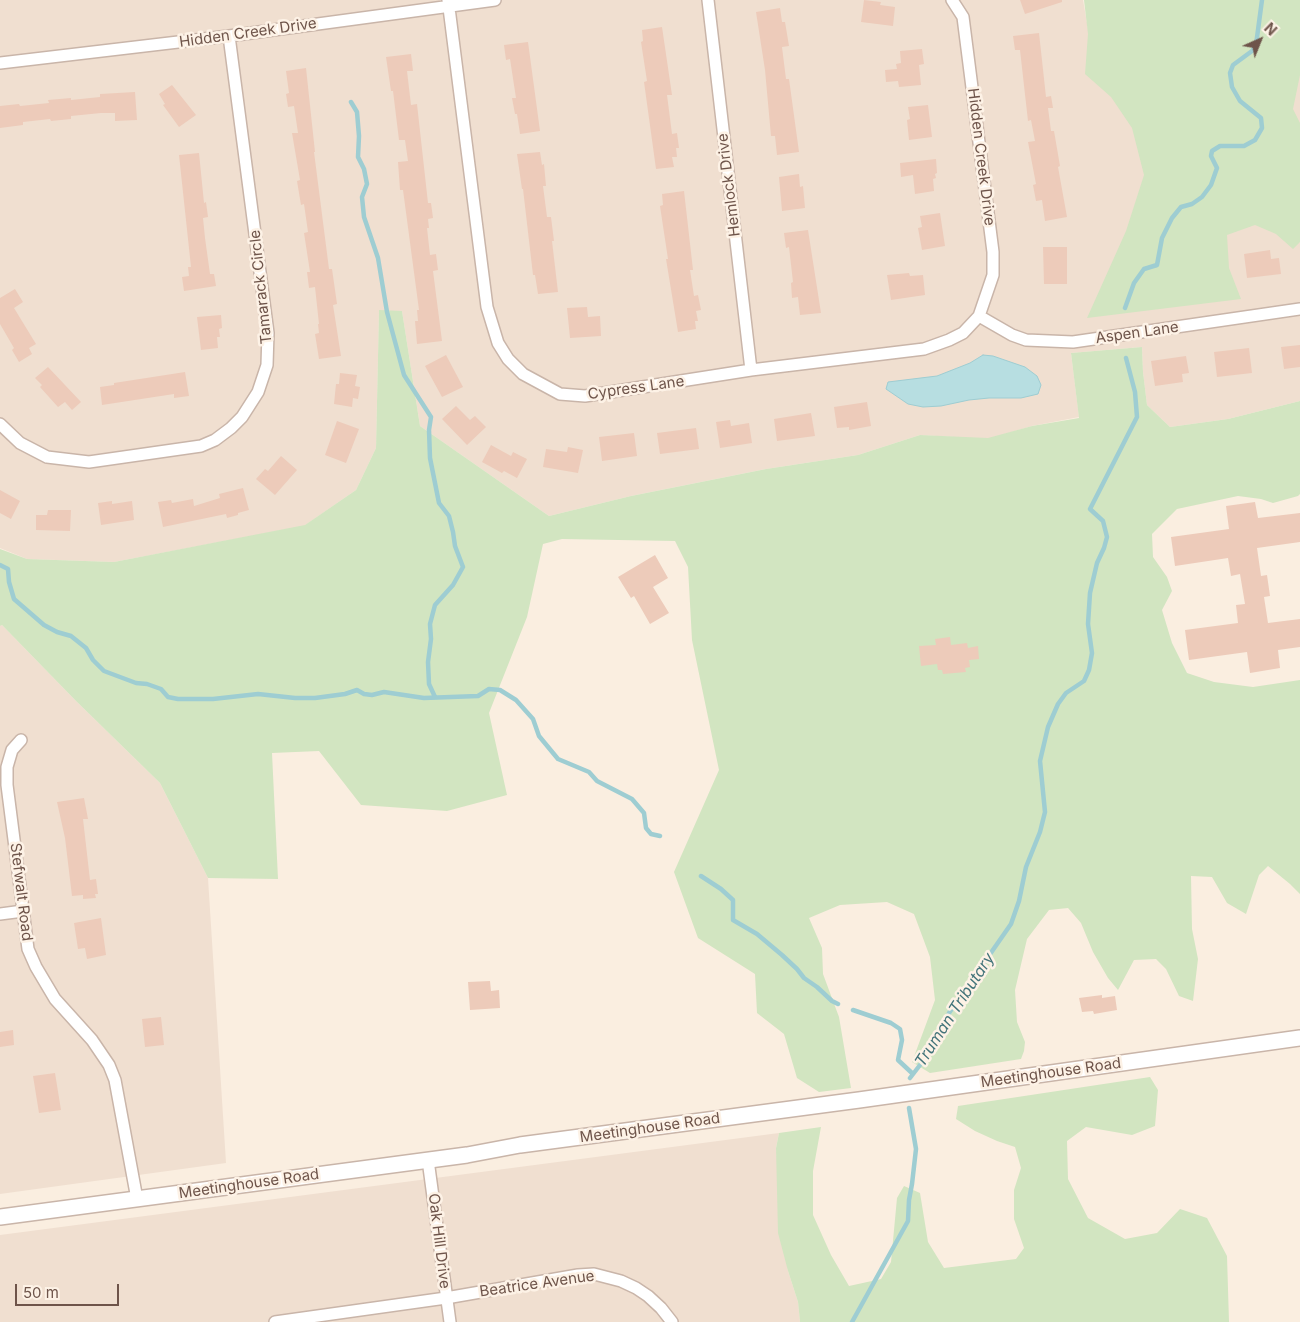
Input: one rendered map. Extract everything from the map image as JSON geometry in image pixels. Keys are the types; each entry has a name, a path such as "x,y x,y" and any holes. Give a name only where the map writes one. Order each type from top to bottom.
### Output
{"street":[{"name":"Hidden Creek Drive","path":"0,63 229,36 448,3 495,0"},
{"name":"Hemlock Drive","path":"708,0 751,370"},
{"name":"Hidden Creek Drive","path":"952,0 963,17 993,252 993,275 979,316"},
{"name":"Cypress Lane","path":"448,3 487,307 498,343 508,359 523,374 560,394 585,396 751,370 924,349 963,333 979,316"},
{"name":"Tamarack Circle","path":"0,424 20,443 48,457 89,462 201,446 215,440 231,428 242,417 258,392 267,365 268,333 229,36"},
{"name":"Aspen Lane","path":"979,316 1012,335 1026,340 1073,342 1300,309"},
{"name":"Stefwalt Road","path":"21,740 12,750 7,767 7,785 28,949 36,967 55,999 92,1040 109,1065 115,1080 137,1199"},
{"path":"0,914 23,911"},
{"name":"Meetinghouse Road","path":"0,1217 467,1155 520,1145 868,1099 1300,1038"},
{"name":"Oak Hill Drive","path":"428,1160 450,1322"},
{"name":"Beatrice Avenue","path":"275,1322 446,1298 578,1275 594,1274 606,1276 636,1288 661,1308 672,1322"}],"shaded area":[{"path":"0,0 1083,0 1089,34 1278,0 1300,0 1300,401 1228,419 1170,427 1147,405 1142,347 1071,353 1079,417 1032,426 988,439 920,435 858,455 766,469 631,496 549,516 420,426 402,311 379,311 376,448 356,490 304,526 114,562 27,559 0,548"},
{"path":"2,625 160,783 208,878 226,1163 0,1194 0,626"},
{"path":"779,1133 776,1148 788,1271 798,1302 800,1322 0,1322 0,1235"}],"green space":[{"path":"1084,0 1300,0 1300,75 1293,109 1300,123 1300,242 1293,249 1276,234 1255,225 1227,235 1229,268 1241,299 1087,318 1126,231 1144,175 1132,128 1111,97 1085,74 1088,34"},
{"path":"379,310 402,311 420,426 549,516 631,496 766,469 858,455 920,435 988,438 1032,426 1079,418 1071,353 1142,347 1147,405 1170,427 1228,419 1300,401 1300,494 1298,496 1273,503 1261,499 1238,496 1177,509 1152,534 1153,557 1167,577 1172,591 1162,610 1172,643 1187,673 1214,682 1253,687 1300,680 1300,894 1268,866 1259,875 1246,914 1227,903 1212,877 1191,876 1192,929 1198,959 1193,1001 1179,996 1166,969 1156,959 1134,960 1118,990 1108,978 1093,952 1081,923 1068,908 1049,910 1027,939 1015,990 1017,1022 1025,1042 1021,1059 930,1073 912,1062 935,1000 930,957 914,914 887,902 840,905 809,918 822,948 823,974 839,1017 851,1088 819,1092 797,1078 784,1034 757,1013 755,974 698,938 674,872 719,770 692,640 688,567 675,541 562,539 543,544 527,617 489,713 507,795 447,811 361,805 319,751 272,753 278,879 208,878 160,783 2,625 0,626 0,549 27,559 114,562 305,525 356,490 376,448"},
{"path":"1150,1077 1158,1090 1155,1126 1132,1135 1086,1127 1067,1141 1068,1179 1088,1218 1125,1239 1157,1233 1180,1209 1207,1218 1227,1256 1229,1322 800,1322 798,1302 778,1233 776,1148 779,1133 821,1127 813,1171 813,1215 831,1255 849,1286 881,1279 891,1262 897,1198 904,1186 920,1193 928,1242 944,1268 1016,1259 1024,1248 1014,1219 1014,1190 1021,1168 1015,1147 975,1131 956,1119 958,1106"}],"water":[{"path":"983,355 993,356 1025,367 1037,376 1041,385 1038,394 1021,398 989,398 923,407 908,404 886,389 888,382 937,376 970,363"}],"building":[{"path":"864,0 881,2 880,5 895,7 893,26 861,22"},
{"path":"1020,0 1062,0 1062,2 1025,14"},
{"path":"780,8 782,22 785,22 789,46 782,47 786,79 789,79 799,152 777,155 775,136 771,136 765,70 756,12"},
{"path":"662,27 672,95 667,95 672,134 677,133 679,148 676,148 677,157 672,157 674,167 656,169 644,82 647,81 641,42 643,41 642,30"},
{"path":"1039,33 1046,97 1051,96 1053,108 1048,108 1051,131 1054,131 1067,217 1045,221 1042,200 1036,201 1033,185 1036,184 1028,142 1035,141 1031,120 1028,121 1020,50 1015,50 1013,36"},
{"path":"528,42 540,131 520,134 512,98 516,98 510,59 506,60 504,45"},
{"path":"922,49 924,64 919,65 921,85 899,87 898,81 886,82 885,70 897,69 896,64 901,63 900,51"},
{"path":"411,54 413,71 407,71 411,105 417,104 428,203 431,203 433,218 428,219 429,228 427,228 430,255 436,254 438,270 433,271 442,341 417,344 415,321 418,321 417,310 419,310 403,190 400,190 398,162 408,161 405,140 399,140 393,91 391,91 386,57"},
{"path":"306,68 314,152 329,269 332,269 337,304 333,305 341,356 319,359 315,334 319,333 319,324 315,287 309,288 307,272 310,272 304,233 308,232 304,204 301,205 297,181 300,180 292,133 298,133 294,106 288,107 286,94 289,93 286,71"},
{"path":"172,85 196,115 179,127 163,105 165,104 159,94"},
{"path":"135,92 137,120 115,121 115,113 101,113 71,116 71,119 23,122 23,125 0,128 0,106 49,103 48,100 71,98 71,100 100,97 100,94"},
{"path":"928,105 932,137 909,140 907,120 910,119 908,107"},
{"path":"540,152 542,165 544,164 546,186 543,186 547,217 551,217 558,292 538,294 535,275 533,275 517,154"},
{"path":"199,153 204,203 206,202 208,217 203,218 205,238 210,274 214,274 216,286 184,291 182,277 189,276 188,267 191,267 179,155"},
{"path":"936,159 937,173 935,174 936,178 933,179 934,191 915,194 913,175 901,177 900,163"},
{"path":"799,174 800,187 803,186 805,208 782,211 779,177"},
{"path":"684,191 693,270 690,270 694,296 698,295 701,310 696,311 698,321 695,321 696,329 678,332 666,259 668,259 660,206 663,205 662,194"},
{"path":"940,213 945,246 922,250 918,228 922,227 920,216"},
{"path":"808,230 821,313 800,315 798,297 792,298 791,283 793,282 789,247 786,248 784,233"},
{"path":"1043,247 1067,247 1067,284 1044,284"},
{"path":"1270,250 1271,259 1279,258 1281,274 1247,278 1244,254"},
{"path":"909,273 910,276 923,275 925,295 891,300 887,275"},
{"path":"15,289 23,302 14,308 36,344 29,348 32,354 19,362 12,350 14,348 0,324 0,298"},
{"path":"587,307 588,317 600,316 601,336 570,338 567,308"},
{"path":"221,315 222,328 219,329 220,337 217,337 218,348 201,350 197,317"},
{"path":"1300,345 1300,367 1284,369 1281,347"},
{"path":"1249,348 1252,373 1217,377 1214,352"},
{"path":"446,355 463,387 442,397 425,366"},
{"path":"1186,356 1189,373 1182,374 1183,382 1155,386 1151,361"},
{"path":"48,367 81,402 72,410 65,402 58,407 40,387 42,385 35,378"},
{"path":"185,372 189,396 174,398 174,394 102,405 100,387 114,385 114,383"},
{"path":"340,373 357,375 355,386 360,387 358,399 353,398 352,407 334,404 336,384 339,384"},
{"path":"867,402 871,426 849,430 849,427 837,428 834,407"},
{"path":"456,406 470,420 475,416 486,427 467,445 442,419"},
{"path":"811,413 815,436 777,441 774,419"},
{"path":"730,420 731,426 749,423 752,443 720,448 716,422"},
{"path":"337,421 359,429 346,463 325,455"},
{"path":"696,428 699,449 660,454 657,433"},
{"path":"634,433 637,456 602,461 599,437"},
{"path":"491,445 511,456 513,452 527,459 517,478 504,471 502,473 482,462"},
{"path":"568,447 583,450 578,473 543,467 546,449 567,452"},
{"path":"281,456 297,470 275,495 256,479 265,469 268,471"},
{"path":"243,488 249,510 227,518 226,514 163,527 158,502 171,500 172,503 193,499 194,506 220,498 219,494"},
{"path":"0,490 20,501 11,519 0,513"},
{"path":"112,501 112,504 132,501 134,520 101,525 98,503"},
{"path":"1255,502 1258,518 1300,513 1300,542 1257,548 1261,576 1267,575 1270,596 1264,597 1268,623 1300,619 1300,647 1278,650 1280,668 1250,673 1247,652 1189,660 1185,630 1238,623 1236,605 1245,604 1240,574 1231,576 1228,558 1175,566 1171,537 1229,529 1226,506"},
{"path":"48,510 71,510 70,531 36,530 36,515 47,515"},
{"path":"655,555 668,578 653,587 669,613 650,624 634,596 631,598 618,577"},
{"path":"950,637 951,645 967,643 968,648 978,646 979,659 969,660 970,667 965,668 966,672 943,674 942,670 938,670 937,664 921,666 919,646 936,645 935,639"},
{"path":"84,798 88,819 83,819 90,880 96,879 98,894 95,894 96,898 83,899 83,895 72,896 65,838 57,802"},
{"path":"101,918 106,955 87,959 85,948 78,949 74,923"},
{"path":"490,981 491,991 499,990 500,1008 470,1010 468,982"},
{"path":"1102,995 1102,998 1115,996 1117,1010 1094,1014 1093,1011 1082,1012 1079,998"},
{"path":"161,1017 164,1045 145,1047 142,1019"},
{"path":"13,1030 14,1045 0,1047 0,1032"},
{"path":"55,1073 61,1110 39,1113 33,1076"}],"waterway":[{"name":"Truman Tributary","path":"1125,308 1134,283 1144,269 1157,265 1162,238 1172,218 1181,207 1192,204 1202,197 1211,185 1217,168 1211,156 1212,151 1220,146 1244,146 1255,140 1262,128 1261,118 1240,101 1232,87 1230,73 1233,65 1252,51 1256,45 1262,0"},
{"path":"351,102 357,112 358,157 364,169 367,184 362,197 364,217 378,258 387,312 404,375 431,417 429,430 430,458 439,503 449,516 455,546 463,567 453,585 435,605 430,624 429,684 435,697"},
{"name":"Truman Tributary","path":"910,1078 940,1039 949,1013 1011,924 1019,901 1026,867 1040,832 1045,812 1040,761 1048,727 1058,704 1066,693 1084,681 1089,670 1092,653 1088,624 1090,593 1097,563 1107,537 1103,521 1090,509 1137,417 1135,392 1126,358"},
{"path":"0,565 8,569 9,582 14,599 44,625 57,632 71,636 86,648 93,660 104,671 136,683 147,684 161,689 168,697 178,699 213,699 258,694 315,698 345,694 357,690 364,694 372,695 384,692 424,698 478,696 489,689 500,690 516,700 533,719 539,736 558,759 589,772 597,781 632,799 644,813 646,828 651,834 660,836"},
{"path":"701,876 721,889 733,900 733,920 757,934 797,969 804,978 838,1004"},
{"path":"853,1010 891,1023 900,1029 902,1040 898,1060 913,1074"},
{"path":"852,1322 908,1221 916,1149 909,1108"}]}
